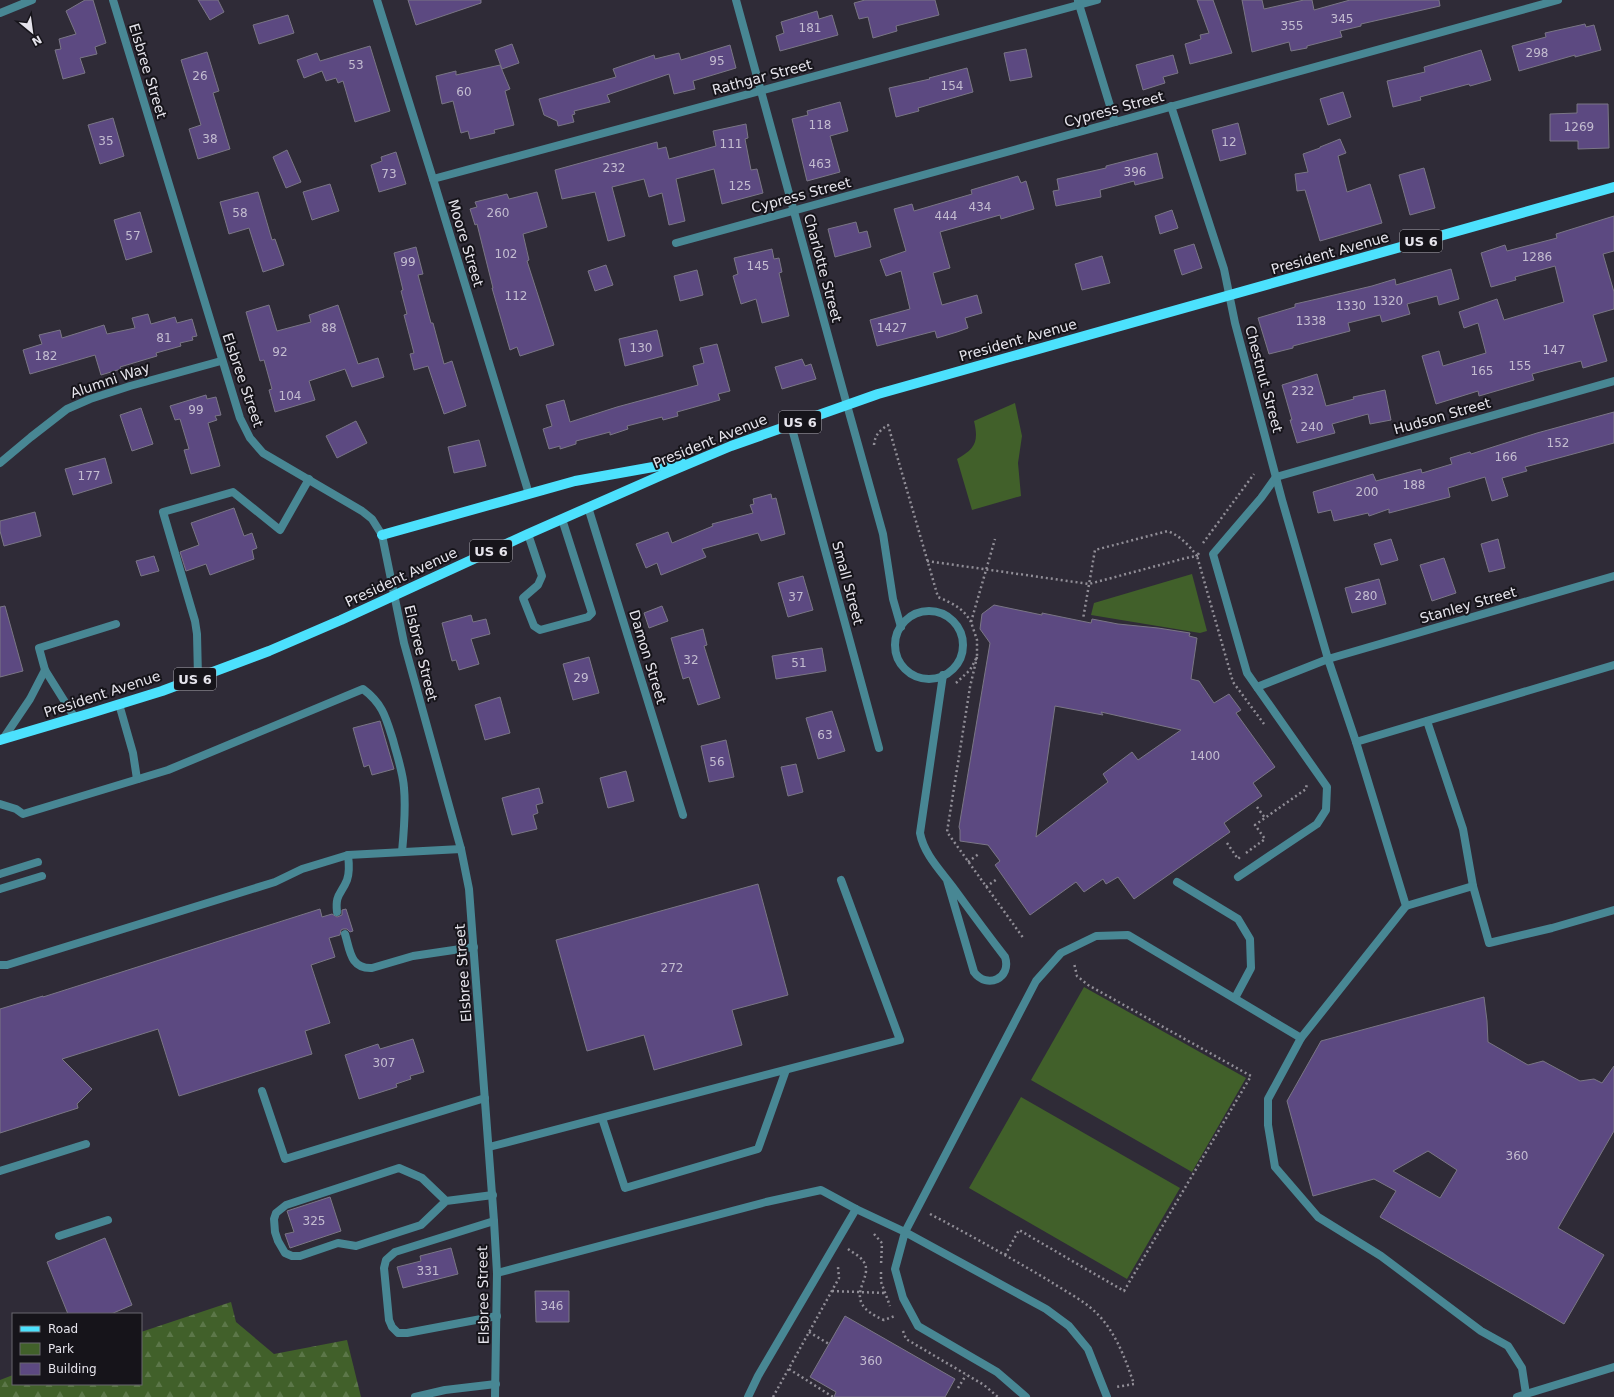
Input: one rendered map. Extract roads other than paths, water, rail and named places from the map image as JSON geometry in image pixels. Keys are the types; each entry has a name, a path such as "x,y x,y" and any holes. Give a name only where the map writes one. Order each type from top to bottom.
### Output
{"main road":[{"name":"President Avenue","path":"2,740 119,704 269,651 394,596 588,507 700,459 731,446 878,394 1614,187"},
{"path":"382,535 575,482 700,459"}],"street":[{"path":"0,13 32,0"},
{"name":"Elsbree Street","path":"113,0 222,361 240,418 250,438 263,453 362,511 372,519 382,535 404,643 461,849 469,889 497,1273 495,1397"},
{"name":"Moore Street","path":"377,0 529,494"},
{"name":"Charlotte Street","path":"736,0 883,534 893,600 901,627"},
{"name":"Rathgar Street","path":"433,179 761,91 1078,2 1097,0"},
{"name":"Cypress Street","path":"676,243 1558,0"},
{"path":"1078,2 1115,122"},
{"name":"Chestnut Street","path":"1171,106 1224,270 1229,296 1276,477 1328,659 1356,742 1406,906"},
{"name":"Alumni Way","path":"0,463 30,437 67,409 90,399 130,386 222,361"},
{"name":"Hudson Street","path":"1276,477 1614,381"},
{"name":"Small Street","path":"791,425 879,748"},
{"path":"1238,877 1317,824 1326,810 1327,787 1247,673 1213,554 1261,498 1276,477"},
{"path":"198,677 197,634 194,614 163,512 233,492 280,530 309,479"},
{"name":"Damon Street","path":"588,507 683,815"},
{"path":"528,534 542,576 538,585 523,598 534,626 540,630 588,617 592,613 562,519"},
{"name":"Stanley Street","path":"1257,687 1328,659 1614,576"},
{"path":"924,612 939,613 952,620 960,632 963,647 958,662 954,668 944,675 934,678 926,678 912,674 901,664 896,650 897,635 901,627 910,617 924,612"},
{"path":"75,718 45,670 39,648 116,624"},
{"path":"1356,742 1614,665"},
{"path":"2,740 30,699 45,670"},
{"path":"944,675 920,832 925,850 948,880 1005,957 1005,971 997,979 987,981 982,980 974,972 948,880"},
{"path":"0,804 23,814 168,770 363,689 377,700 386,716 401,768 405,799 402,852"},
{"path":"119,704 133,753 137,779"},
{"path":"1427,721 1463,829 1473,886 1489,944 1614,910"},
{"path":"0,965 7,965 268,884 302,869 348,855 461,849"},
{"path":"337,912 336,902 348,879 348,855"},
{"path":"0,874 38,862"},
{"path":"0,889 42,876"},
{"path":"489,1147 900,1040 841,880"},
{"path":"1177,882 1238,919 1250,939 1251,968 1235,998"},
{"path":"1473,886 1406,906 1301,1038 1268,1099 1268,1125 1275,1167 1318,1217 1381,1256 1481,1331 1508,1346 1522,1368 1526,1394"},
{"path":"344,934 354,962 360,967 372,968 413,956 474,947"},
{"path":"1026,1397 997,1372 918,1326 903,1298 895,1269 905,1232 1036,981 1061,953 1096,936 1128,935 1301,1038"},
{"path":"602,1118 625,1188 758,1149 786,1070"},
{"path":"262,1091 285,1159 485,1098"},
{"path":"0,1171 86,1144"},
{"path":"446,1202 422,1178 399,1168 286,1204 276,1213 274,1225 278,1241 285,1253 292,1256 300,1256 338,1243 356,1246 421,1225 446,1202 492,1195"},
{"path":"497,1273 766,1202 821,1190 905,1232 1046,1309 1069,1326 1088,1349 1107,1397"},
{"path":"748,1397 765,1363 856,1208"},
{"path":"59,1236 108,1220"},
{"path":"494,1221 396,1252 386,1260 384,1268 389,1320 392,1327 398,1333 407,1333 497,1316"},
{"path":"1517,1397 1614,1367"},
{"path":"415,1397 445,1390 496,1384"}]}
